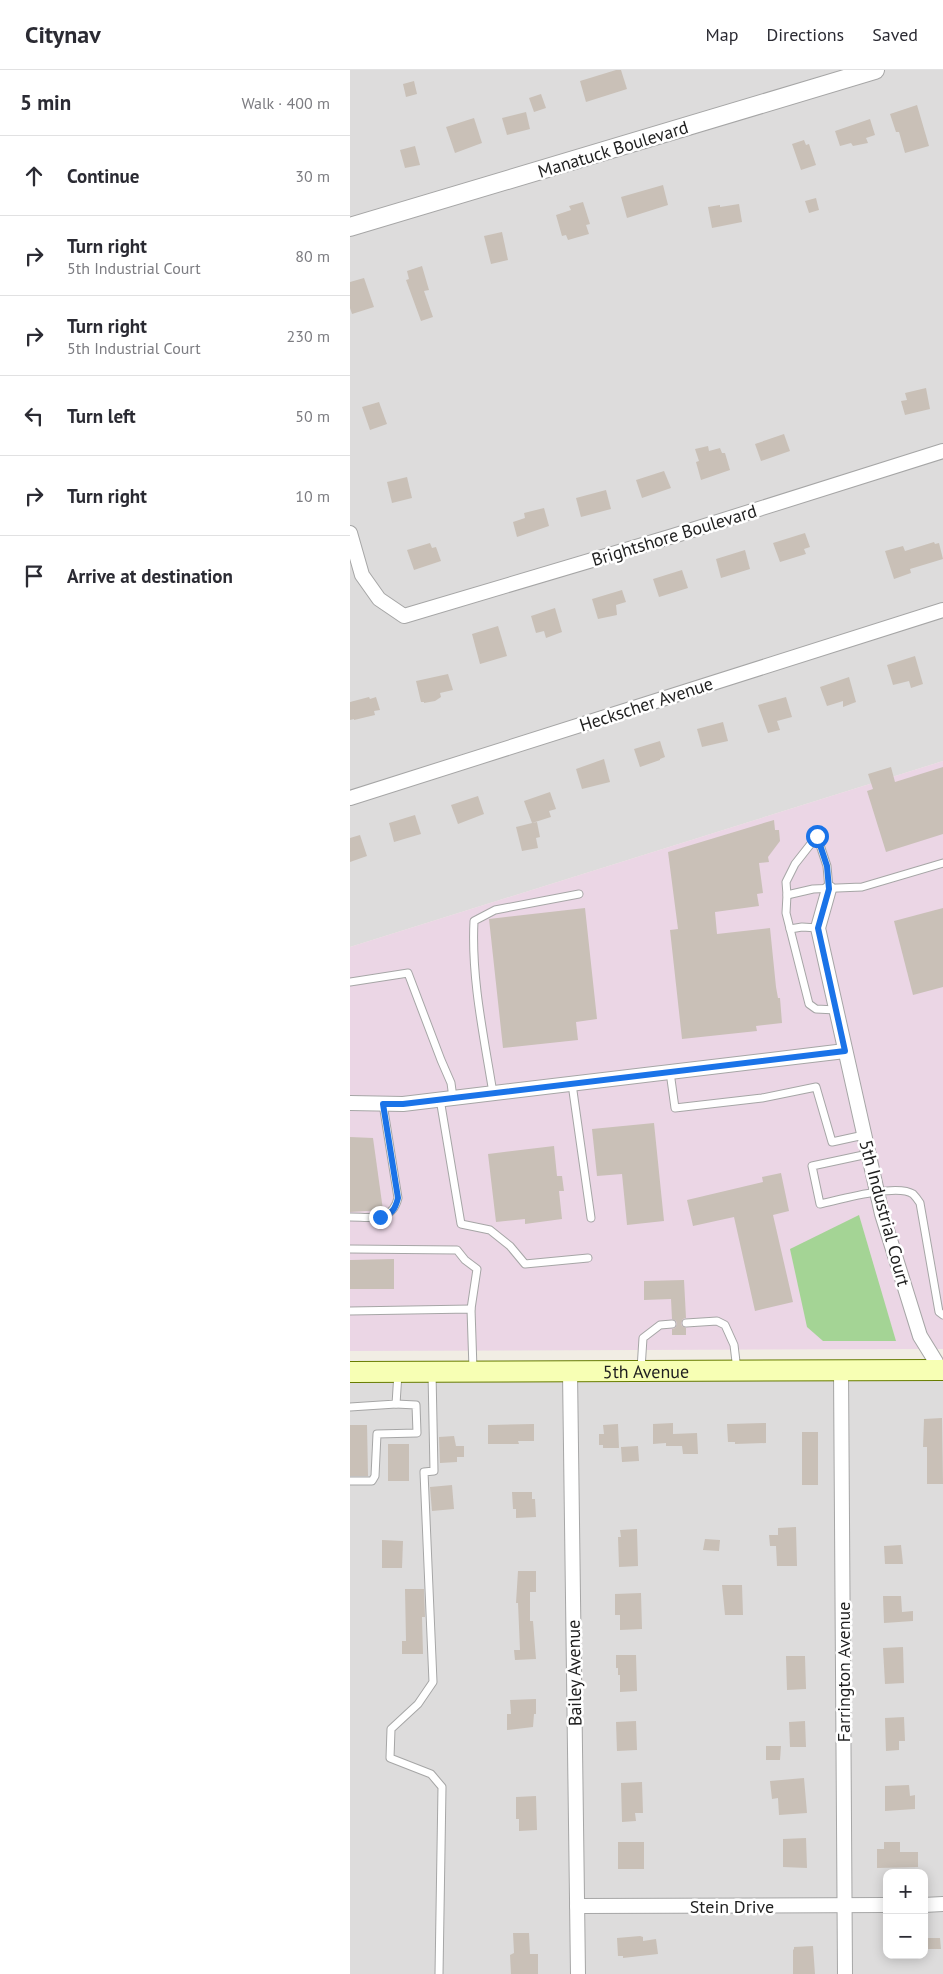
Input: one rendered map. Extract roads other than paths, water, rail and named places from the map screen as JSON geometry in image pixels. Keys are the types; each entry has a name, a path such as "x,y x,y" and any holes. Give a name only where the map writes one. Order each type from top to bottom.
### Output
{"main road":[{"name":"5th Avenue","path":"350,1372 942,1370"}],"street":[{"name":"Manatuck Boulevard","path":"350,227 875,70"},
{"name":"Brightshore Boulevard","path":"350,533 362,575 379,599 404,616 674,536 943,451"},
{"name":"Heckscher Avenue","path":"350,798 943,610"},
{"name":"5th Industrial Court","path":"829,889 818,928 882,1214 920,1336 942,1370"},
{"path":"350,1103 403,1104 845,1051"},
{"name":"Farrington Avenue","path":"841,1370 845,1974"},
{"name":"Bailey Avenue","path":"570,1372 578,1974"},
{"path":"928,1904 943,1904"},
{"name":"Stein Drive","path":"577,1906 883,1905"}],"lane":[{"path":"829,889 827,866 817,836 795,864 786,882 786,913 809,1004 816,1008 836,1010"},
{"path":"787,894 813,889 862,887 943,862"},
{"path":"492,1093 473,943 474,921 495,910 579,894"},
{"path":"790,930 802,927 818,928"},
{"path":"350,982 408,973 441,1060 452,1083 447,1099 461,1224 490,1230 510,1246 525,1264 588,1258"},
{"path":"670,1072 675,1108 762,1098 816,1087 832,1142 864,1135"},
{"path":"572,1084 591,1218"},
{"path":"350,1218 380,1217 390,1214 395,1209 398,1198 383,1104"},
{"path":"868,1154 812,1166 820,1204 877,1191 903,1190 912,1193 920,1203 939,1312 943,1315"},
{"path":"350,1249 457,1250 477,1269 471,1309 473,1372"},
{"path":"350,1311 471,1309"},
{"path":"686,1323 717,1322 725,1325 734,1345 737,1371"},
{"path":"641,1372 643,1338 660,1325 672,1324"},
{"path":"396,1404 398,1372"},
{"path":"432,1372 434,1471 424,1472 433,1682 418,1704 390,1729 390,1758 431,1774 442,1787 439,1974"},
{"path":"350,1407 396,1404 416,1405 416,1433 377,1434 375,1476 372,1481 350,1481"}]}
